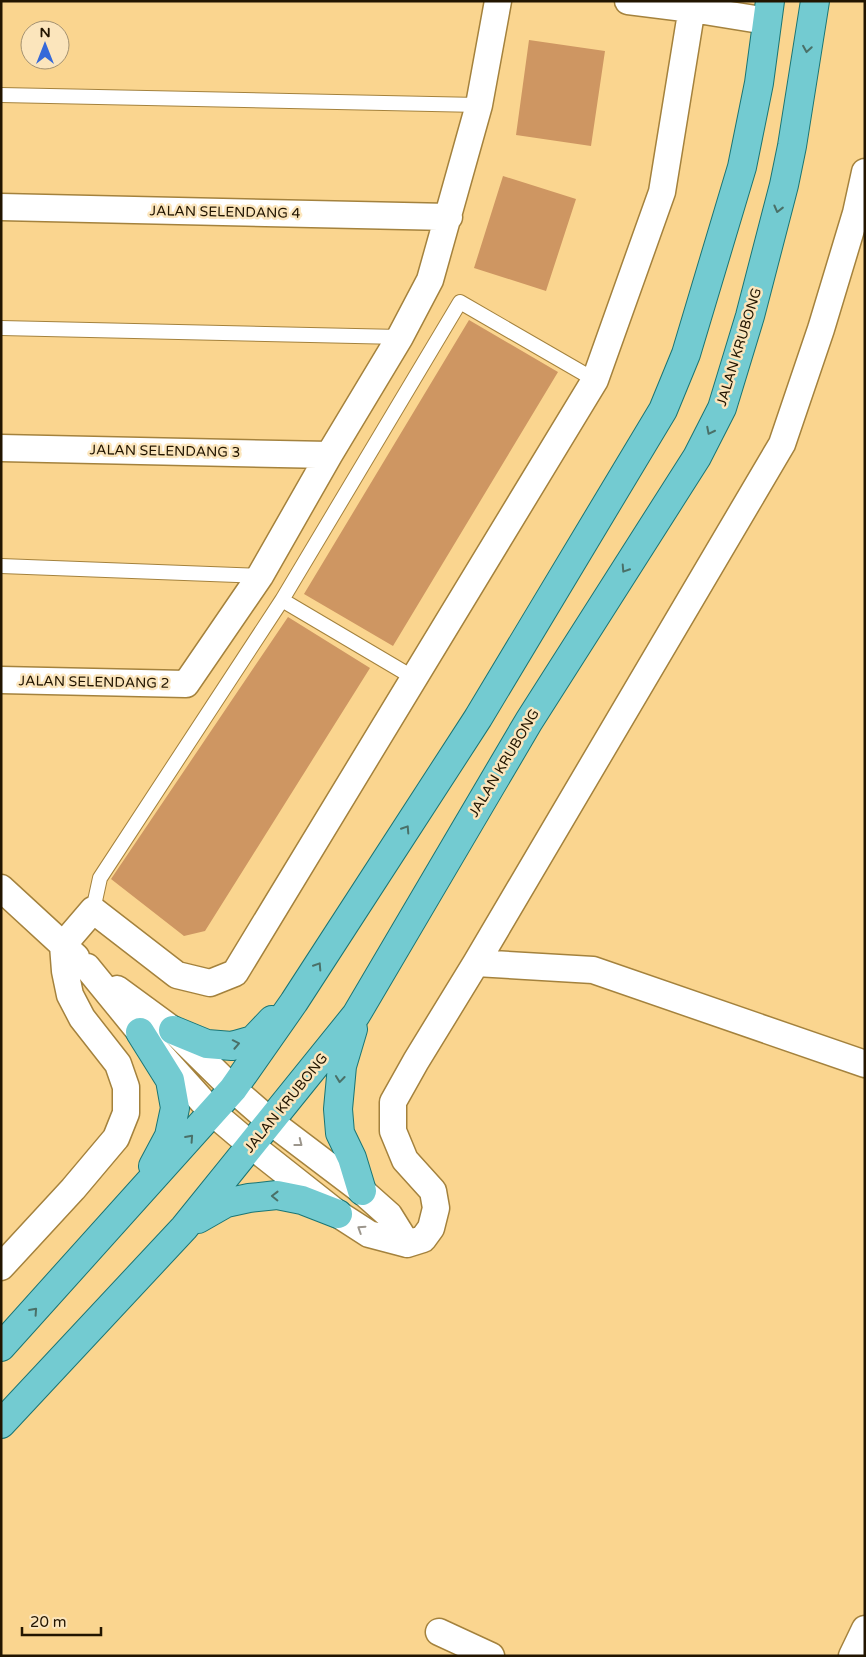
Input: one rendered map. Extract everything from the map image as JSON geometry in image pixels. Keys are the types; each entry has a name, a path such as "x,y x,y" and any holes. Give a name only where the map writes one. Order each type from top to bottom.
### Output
{"main road":[{"name":"JALAN KRUBONG","path":"1,1424 184,1228 356,1015 529,720 697,457 722,408 750,316 784,185 815,1"},
{"path":"1,1347 233,1089 294,1002 478,718 663,410 686,354 742,167 759,83 769,11"},
{"path":"173,1030 207,1044 232,1046 253,1040 294,1002"},
{"path":"356,1015 342,1066 338,1109 340,1133 352,1158 362,1191"},
{"path":"138,1196 169,1136 175,1108 170,1080 140,1032"},
{"path":"184,1228 226,1203 276,1194 302,1200 338,1214"}],"street":[{"path":"260,576 328,455 400,337 430,280 479,105 498,1"},
{"path":"628,1 769,11"},
{"path":"1,1268 73,1189 116,1138 126,1113 126,1087 118,1064 82,1018 70,995 65,971 63,945 93,910 177,975 210,982 235,973 595,380 662,192 692,5"},
{"path":"87,967 140,1032 213,1113 252,1146 338,1214 369,1234 407,1244 423,1239 431,1228 436,1208 433,1191 405,1160 393,1131 393,1102 782,444 824,320 856,213 865,172"},
{"name":"JALAN SELENDANG 4","path":"1,207 449,217"},
{"name":"JALAN SELENDANG 3","path":"1,448 328,455"},
{"name":"JALAN SELENDANG 2","path":"1,680 186,684 260,576"},
{"path":"1,888 87,967 173,1030 233,1089 271,1122 362,1191 389,1214 407,1244"},
{"path":"476,962 593,970 865,1064"},
{"path":"852,1656 865,1629"},
{"path":"439,1632 491,1656"}],"lane":[{"path":"1,95 479,105"},
{"path":"93,910 100,878 282,600 460,302 595,380"},
{"path":"1,328 400,337"},
{"path":"1,566 260,576"},
{"path":"282,600 414,678"}],"building":[{"path":"529,40 605,51 591,146 516,135"},
{"path":"503,176 576,199 546,291 474,268"},
{"path":"469,320 558,372 393,646 304,594"},
{"path":"288,617 370,668 205,931 184,936 111,879"}]}
